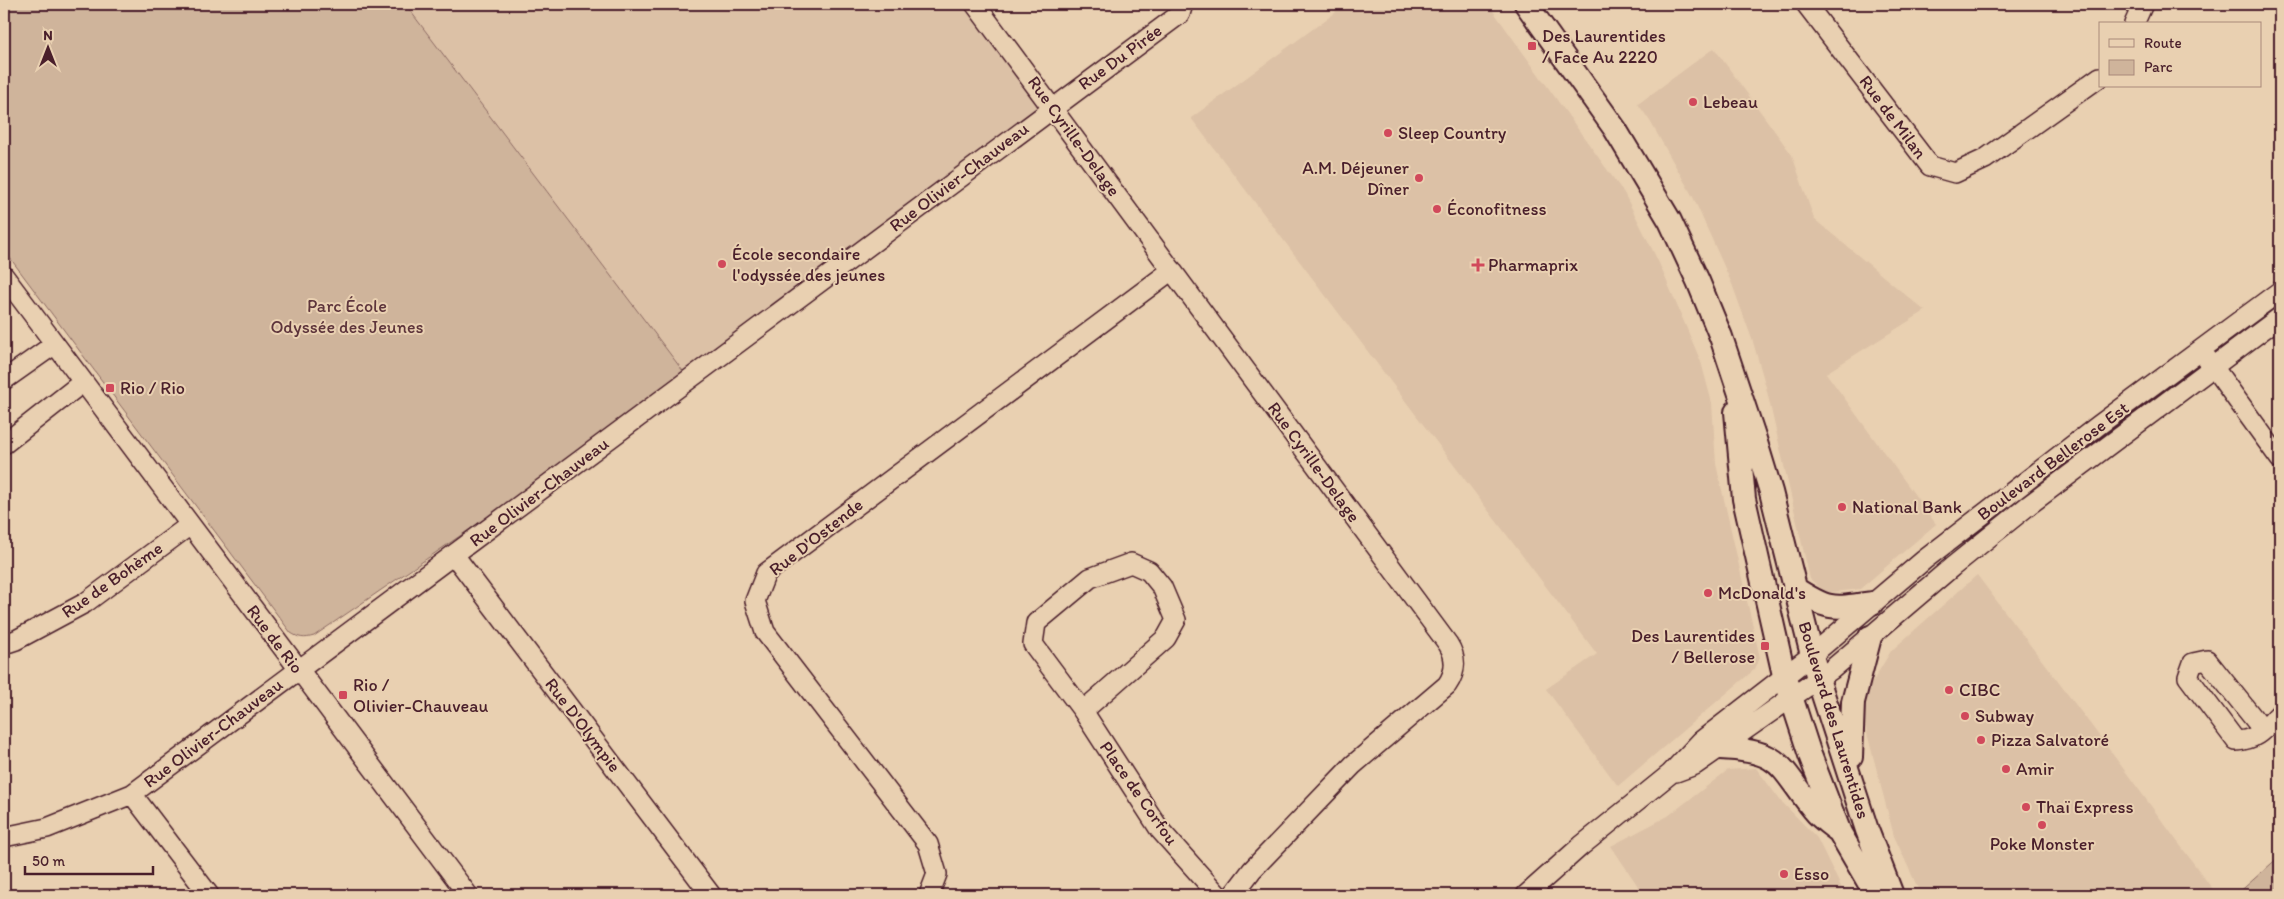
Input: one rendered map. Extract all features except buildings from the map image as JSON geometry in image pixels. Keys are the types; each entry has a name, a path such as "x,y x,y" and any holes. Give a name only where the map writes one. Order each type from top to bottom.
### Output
{"main road":[{"name":"Boulevard des Laurentides","path":"1526,4 1602,108 1666,214 1698,281 1732,371 1771,492 1818,679 1852,783 1892,895"},
{"name":"Boulevard des Laurentides","path":"1732,371 1744,498 1784,675 1840,833 1876,895"},
{"path":"1794,588 1819,604 1830,608 1872,603"},
{"path":"1852,783 1850,730 1852,702 1870,637"},
{"path":"1720,748 1759,753 1778,763 1789,775 1814,811 1840,833"}],"street":[{"name":"Rue Cyrille-Delage","path":"975,4 1448,644 1455,659 1454,670 1447,685 1353,765 1252,870 1233,895"},
{"name":"Rue Du Pirée","path":"1052,107 1180,14 1183,4"},
{"name":"Rue de Milan","path":"1806,4 1930,166 1954,174 1985,159 2099,78"},
{"path":"2135,22 2143,4"},
{"name":"Rue Olivier-Chauveau","path":"4,837 47,828 132,794 1052,107"},
{"name":"Rue D'Ostende","path":"929,895 937,874 928,844 765,632 755,601 766,573 1172,270"},
{"name":"Rue de Rio","path":"4,276 468,895"},
{"name":"Boulevard Bellerose Est","path":"1670,774 1701,741 1812,655 1872,603 2015,489 2280,291"},
{"name":"Boulevard Bellerose Est","path":"1670,774 1694,765 1818,679 2029,505 2280,317"},
{"path":"4,380 55,344"},
{"path":"2201,350 2280,458"},
{"path":"4,444 83,382"},
{"name":"Rue de Bohème","path":"4,644 16,640 86,603 190,525"},
{"name":"Rue D'Olympie","path":"454,555 711,895"},
{"name":"Place de Corfou","path":"1083,711 1166,638 1176,620 1162,587 1149,571 1131,563 1090,578 1036,623 1033,644 1083,711 1160,830 1218,895"},
{"path":"2263,730 2280,713"},
{"path":"1526,895 1581,846 1670,774"},
{"path":"132,794 209,895"}],"shaded area":[{"name":"École secondaire l'odyssée des jeunes","path":"405,4 975,4 1052,107 689,379"},
{"path":"1330,4 1488,4 1624,193 1659,263 1701,362 1712,403 1716,464 1760,658 1755,669 1618,786 1546,689 1597,654 1191,118 1336,12"},
{"path":"1714,48 1792,155 1814,219 1925,311 1826,373 1936,524 1860,589 1826,593 1810,579 1766,387 1753,342 1732,284 1693,197 1650,121 1638,104"},
{"path":"1977,575 2217,895 1921,895 1894,836 1863,718 1870,686 1891,651"},
{"path":"1756,768 1780,800 1817,838 1845,895 1644,895 1611,846 1668,816 1728,770"}],"green space":[{"name":"Parc École Odyssée des Jeunes","path":"4,4 405,4 689,379 314,636 304,638 294,635 4,250"},
{"path":"2280,856 2280,895 2236,895"}],"place":[{"name":"Des Laurentides / Face Au 2220","path":"1532,46"},
{"name":"Lebeau","path":"1693,102"},
{"name":"Sleep Country","path":"1388,133"},
{"name":"A.M. Déjeuner Dîner","path":"1419,178"},
{"name":"Éconofitness","path":"1437,209"},
{"name":"École secondaire l'odyssée des jeunes","path":"722,264"},
{"name":"Pharmaprix","path":"1478,265"},
{"name":"Rio / Rio","path":"110,388"},
{"name":"National Bank","path":"1842,507"},
{"name":"McDonald's","path":"1708,593"},
{"name":"Des Laurentides / Bellerose","path":"1765,646"},
{"name":"CIBC","path":"1949,690"},
{"name":"Rio / Olivier-Chauveau","path":"343,695"},
{"name":"Subway","path":"1965,716"},
{"name":"Pizza Salvatoré","path":"1981,740"},
{"name":"Amir","path":"2006,769"},
{"name":"Thaï Express","path":"2026,807"},
{"name":"Poke Monster","path":"2042,825"},
{"name":"Esso","path":"1784,874"}]}
